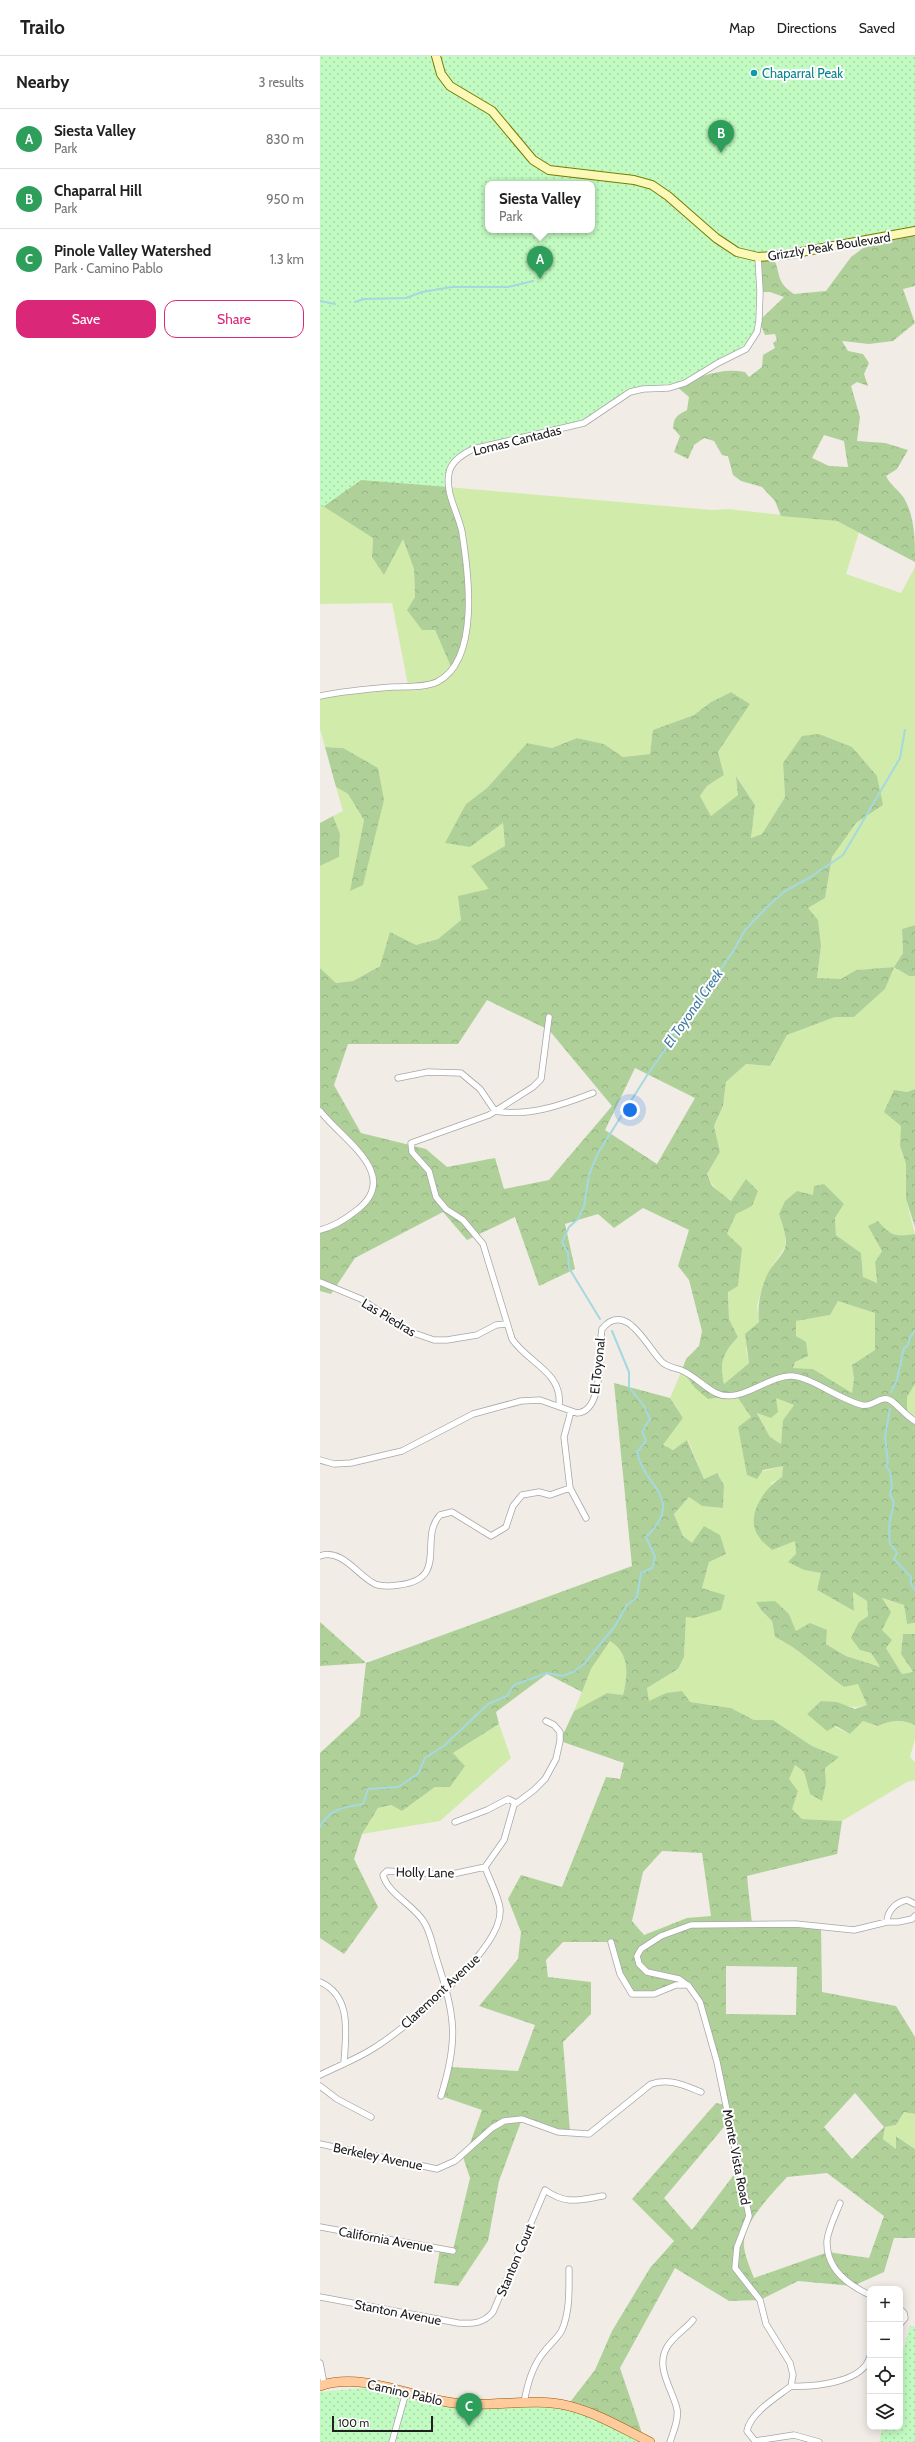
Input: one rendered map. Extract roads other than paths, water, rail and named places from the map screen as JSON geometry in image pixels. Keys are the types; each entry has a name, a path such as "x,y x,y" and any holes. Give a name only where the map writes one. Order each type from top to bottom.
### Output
{"main road":[{"name":"Camino Pablo","path":"322,2385 361,2382 455,2404 546,2403 586,2411 650,2442"}],"street":[{"name":"Grizzly Peak Boulevard","path":"436,56 441,74 450,86 492,111 533,160 549,170 634,180 652,185 668,196 716,238 737,252 758,257 785,255 915,231"},
{"name":"Lomas Cantadas","path":"320,696 378,688 428,684 447,675 457,661 462,647 468,589 462,532 448,487 448,475 452,465 464,454 474,449 584,422 630,392 643,389 669,388 685,383 718,363 746,350 757,332 759,321 760,292 758,257"},
{"path":"550,1017 541,1079 527,1092 495,1111 411,1143 412,1152 429,1171 436,1197 446,1209 463,1220 483,1244 504,1309 506,1324 519,1350 555,1379 560,1395 559,1406"},
{"path":"398,1078 428,1072 461,1072 480,1089 495,1111 510,1114 531,1112 563,1105 593,1093"},
{"path":"320,1111 366,1162 375,1184 374,1191 364,1204 349,1216 320,1230"},
{"name":"Las Piedras","path":"320,1282 361,1299 408,1330 434,1340 447,1340 478,1335 496,1325 506,1324"},
{"name":"El Toyonal","path":"571,1411 582,1413 592,1404 597,1386 602,1329 606,1323 617,1320 626,1323 640,1333 663,1363 691,1375 719,1394 736,1394 791,1376 801,1378 839,1397 863,1406 868,1406 885,1398 890,1400 915,1421"},
{"path":"320,1460 334,1464 351,1463 402,1451 472,1414 521,1401 540,1400 571,1411 564,1437 570,1488 586,1518"},
{"path":"320,1556 327,1555 342,1559 354,1566 368,1579 380,1585 406,1584 422,1577 429,1568 432,1546 432,1530 440,1514 452,1512 491,1536 506,1528 513,1506 522,1495 539,1492 550,1495 570,1488"},
{"path":"484,1867 504,1840 514,1805 534,1790 545,1779 556,1759 560,1742 560,1732 554,1725 546,1721"},
{"path":"455,1822 487,1810 508,1799 516,1803"},
{"name":"Holly Lane","path":"441,2096 450,2067 454,2042 452,2016 446,1989 425,1923 415,1909 385,1883 383,1875 387,1871 448,1875 484,1867"},
{"name":"Claremont Avenue","path":"320,2075 374,2048 446,1989 472,1964 492,1939 500,1910 484,1867"},
{"path":"887,1922 890,1911 900,1902 907,1900 915,1904"},
{"path":"688,1985 679,1978 647,1972 639,1964 637,1956 641,1949 661,1936 691,1925 796,1924 854,1930 887,1922 898,1922 912,1919 915,1916"},
{"path":"611,1942 620,1974 632,1994 654,1994 676,1985 688,1985"},
{"path":"320,1982 329,1986 344,2006 346,2031 344,2063"},
{"name":"Monte Vista Road","path":"688,1985 700,2002 717,2062 749,2216 737,2247 735,2268 760,2300 766,2324 790,2363 793,2375 791,2386"},
{"name":"Berkeley Avenue","path":"320,2144 437,2169 455,2161 492,2128 504,2121 522,2119 558,2132 589,2134 651,2084 662,2080 676,2082 701,2092"},
{"path":"320,2086 337,2099 371,2116"},
{"name":"Stanton Court","path":"477,2323 487,2319 492,2312 545,2190 555,2197 569,2201 603,2196"},
{"path":"840,2203 827,2240 831,2261 846,2281 867,2293"},
{"name":"California Avenue","path":"320,2227 453,2251"},
{"path":"524,2403 533,2369 542,2353 561,2331 568,2311 569,2269"},
{"name":"Stanton Avenue","path":"320,2297 458,2323 477,2323"},
{"path":"903,2311 905,2318 903,2320"},
{"path":"670,2442 677,2419 676,2409 662,2361 667,2348 676,2335 693,2320"},
{"path":"819,2442 794,2435 755,2441 748,2434 748,2424 791,2386 830,2383 854,2375 865,2367 869,2358"},
{"path":"320,2363 322,2385"},
{"path":"392,2442 406,2392"}],"waterway":[{"path":"355,302 364,299 406,298 422,292 452,287 508,287 533,281"},
{"path":"320,301 335,304"},
{"name":"El Toyonal Creek","path":"600,1319 569,1268 568,1253 562,1242 569,1227 578,1219 584,1207 589,1175 598,1153 646,1077 734,950 745,930 785,891 809,878 843,855 900,758 905,730"},
{"name":"El Toyonal Creek","path":"320,1827 328,1816 338,1810 363,1804 368,1789 398,1787 418,1774 425,1758 445,1745 488,1704 507,1696 514,1685 547,1673 563,1676 573,1672 584,1664 615,1626 627,1605 637,1597 641,1573 652,1568 655,1557 646,1537 657,1524 663,1512 663,1503 660,1494 641,1465 637,1452 646,1441 642,1431 650,1419 644,1406 629,1387 629,1372 612,1331"},
{"path":"891,1392 897,1380 904,1348 908,1345 910,1337 915,1331"},
{"path":"890,1409 885,1437 888,1462 886,1466 890,1472 892,1486 890,1495 893,1503 889,1533 890,1543 897,1553 894,1559 911,1577 911,1584 915,1590"}],"place":[{"name":"Chaparral Peak","path":"754,73"},
{"name":"Chaparral Hill","path":"721,153"},
{"name":"Siesta Valley","path":"540,279"},
{"name":"Pinole Valley Watershed","path":"469,2426"}]}
